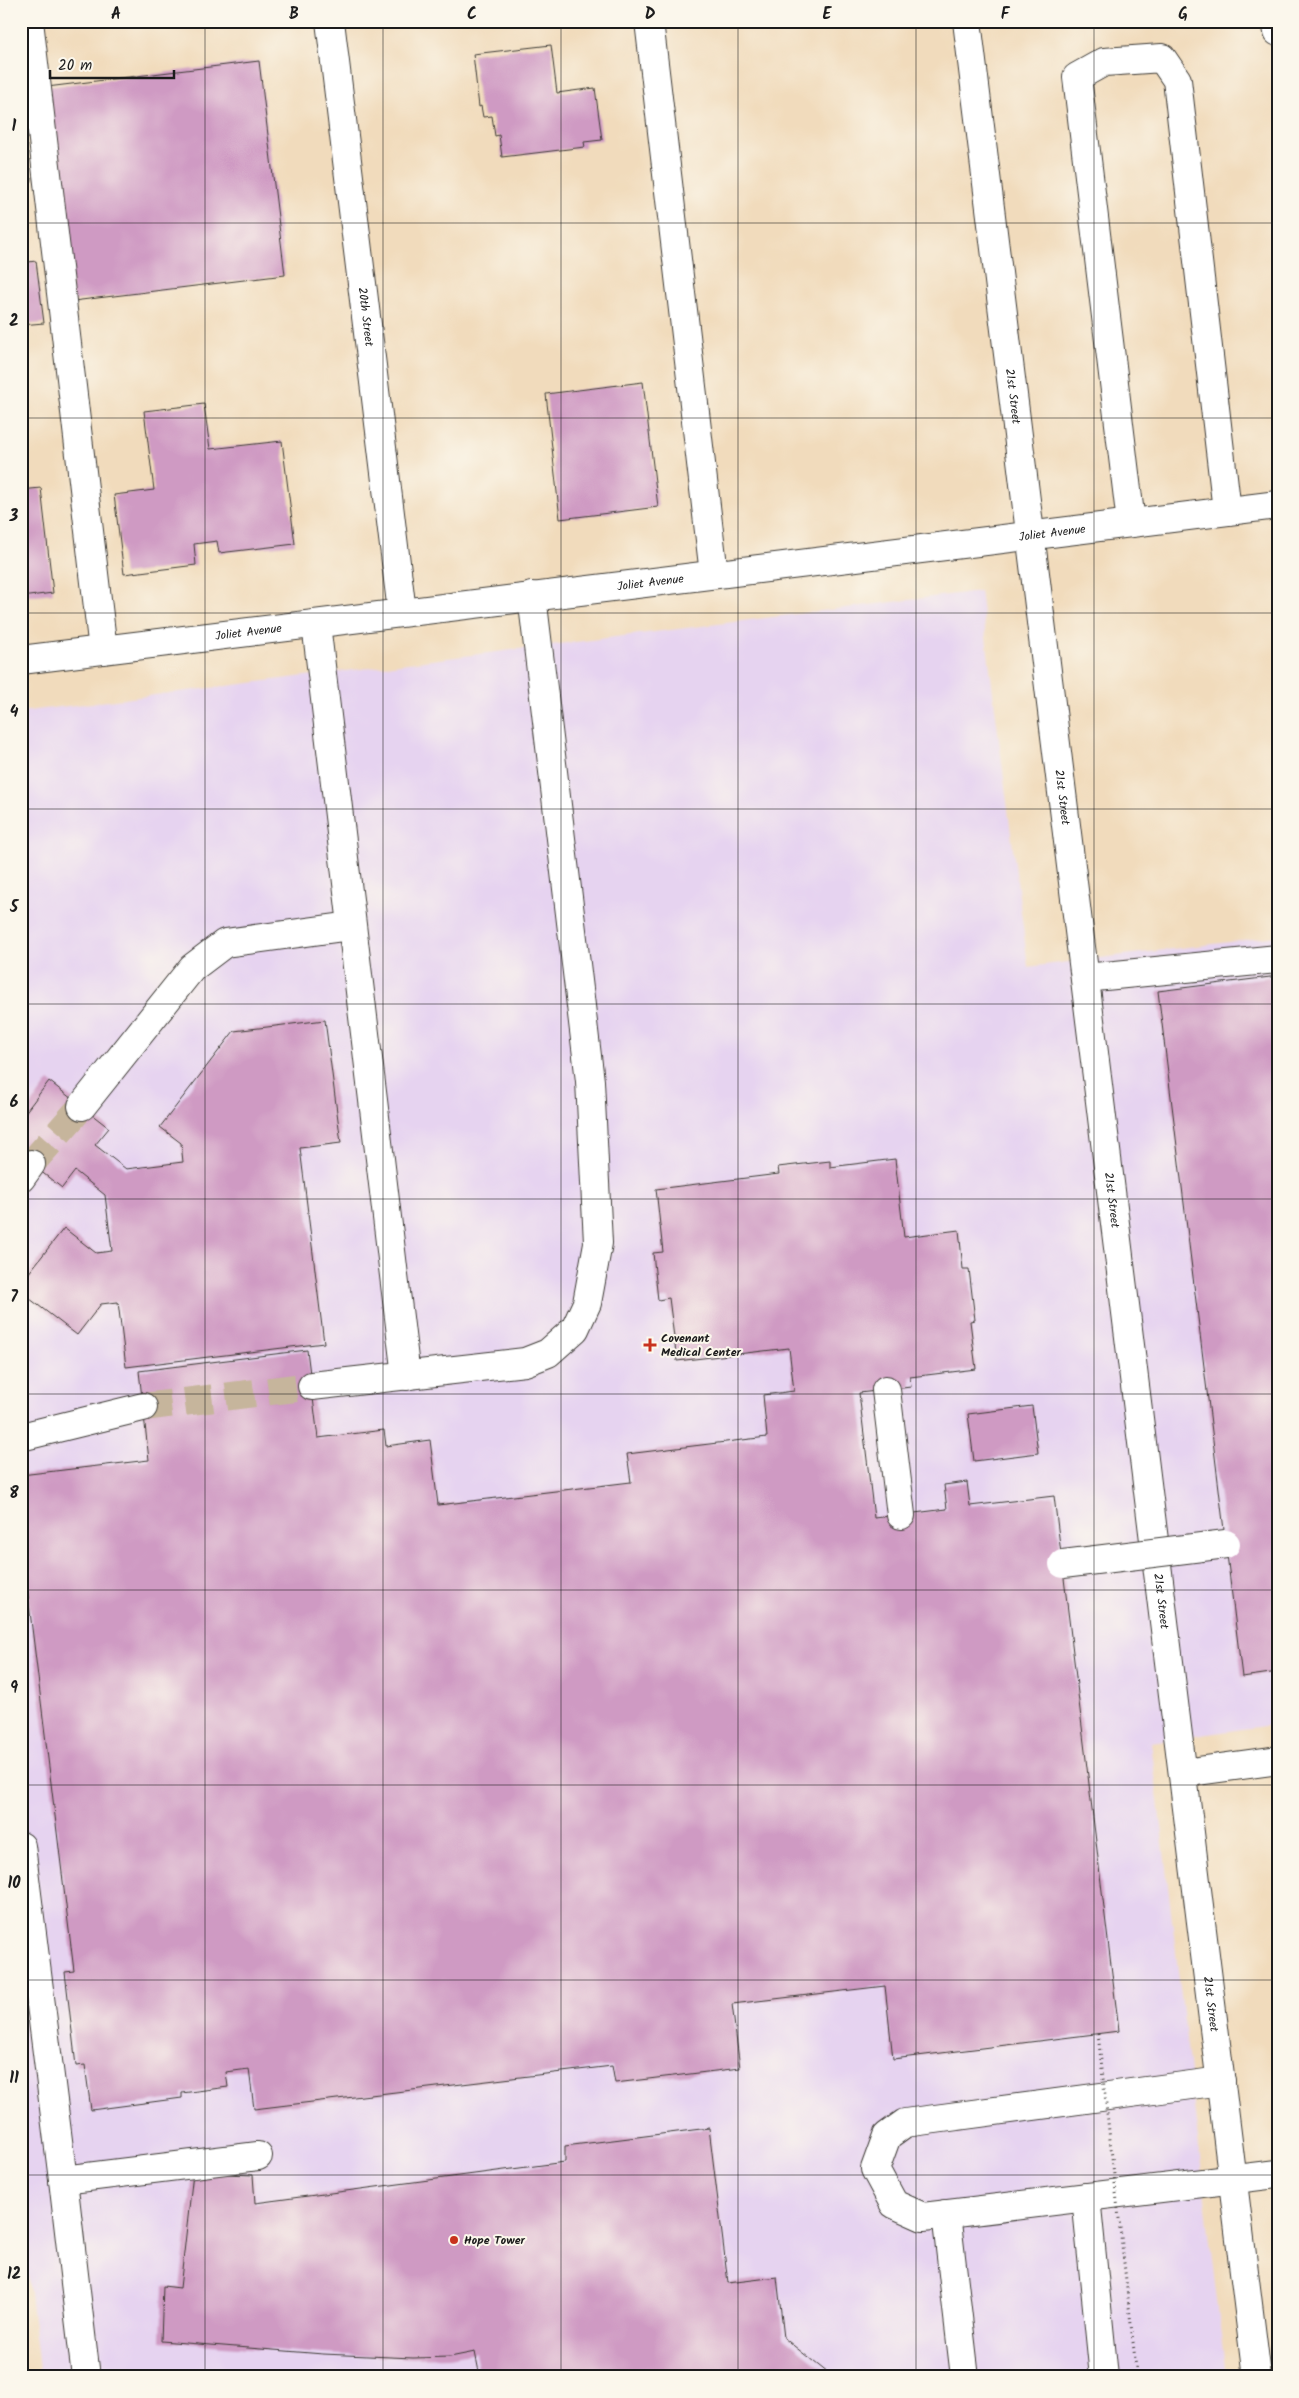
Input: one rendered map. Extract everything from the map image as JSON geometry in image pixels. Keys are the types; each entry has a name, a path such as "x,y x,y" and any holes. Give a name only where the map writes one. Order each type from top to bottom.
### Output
{"street":[{"path":"29,21 103,650"},
{"name":"20th Street","path":"330,21 402,612"},
{"path":"649,21 714,574"},
{"name":"21st Street","path":"967,21 1233,2180 1263,2365"},
{"path":"1276,21 1278,32"},
{"path":"1132,523 1077,77 1104,62 1162,58 1177,80 1227,511"},
{"name":"Joliet Avenue","path":"21,660 1278,505"},
{"path":"312,1386 525,1362 548,1353 575,1329 587,1303 598,1243 590,1081 532,596"},
{"path":"316,624 406,1376"},
{"path":"82,1106 192,968 225,942 351,926"},
{"path":"1085,978 1278,960"},
{"path":"886,1390 901,1514"},
{"path":"21,1437 143,1407"},
{"path":"1063,1564 1226,1544"},
{"path":"1183,1773 1278,1760"},
{"path":"21,1846 86,2377"},
{"path":"1221,2080 905,2123 887,2136 875,2169 894,2204 923,2217 1278,2174"},
{"path":"63,2180 258,2156"},
{"path":"1086,2197 1104,2377"},
{"path":"946,2214 965,2377"}],"path":[{"path":"1098,2034 1137,2377"}],"shaded area":[{"name":"Covenant Medical Center","path":"980,591 1028,967 1278,936 1278,1724 1151,1742 1226,2377 40,2377 21,2217 21,712"}],"building":[{"path":"551,45 557,93 595,88 602,140 584,142 585,147 502,157 499,135 495,136 492,116 483,117 481,106 479,107 473,54"},
{"path":"259,61 285,275 73,301 47,87"},
{"path":"36,261 44,323 21,325 21,263"},
{"path":"643,382 658,507 560,519 546,394"},
{"path":"204,404 210,449 282,441 295,544 219,553 217,541 194,544 196,565 124,574 114,495 154,490 144,411"},
{"path":"41,488 53,593 21,597 21,490"},
{"path":"1278,976 1278,1672 1242,1677 1158,991"},
{"path":"325,1020 341,1143 300,1148 324,1343 126,1367 118,1302 101,1304 77,1335 21,1292 21,1283 64,1228 96,1253 112,1251 105,1195 75,1171 62,1188 21,1156 21,1118 49,1081 109,1128 95,1145 126,1169 183,1162 181,1143 160,1127 234,1031"},
{"path":"895,1159 904,1237 959,1230 963,1269 969,1269 975,1320 970,1321 976,1369 910,1377 911,1387 859,1393 874,1518 947,1509 944,1485 967,1482 970,1506 1054,1496 1119,2031 893,2059 885,1986 732,2004 740,2068 615,2083 612,2066 254,2109 249,2069 226,2072 228,2087 182,2093 182,2098 91,2110 85,2065 76,2066 65,1972 74,1971 21,1538 21,1475 149,1460 139,1371 307,1350 318,1438 384,1430 386,1446 430,1440 438,1505 631,1482 627,1454 767,1437 763,1395 794,1391 789,1348 677,1361 669,1298 658,1300 653,1253 663,1252 656,1189 779,1174 778,1167 830,1161 830,1167"},
{"path":"1032,1406 1038,1453 974,1461 968,1414"},
{"name":"Hope Tower","path":"709,2128 728,2283 777,2277 784,2338 833,2377 480,2377 475,2352 450,2357 413,2358 323,2354 161,2341 163,2286 180,2288 193,2173 253,2175 255,2203 565,2162 565,2146"}],"tunnel":[{"path":"31,1164 82,1106"},
{"path":"143,1407 312,1386"}],"place":[{"name":"Covenant Medical Center","path":"650,1345"},
{"name":"Hope Tower","path":"454,2240"}]}
